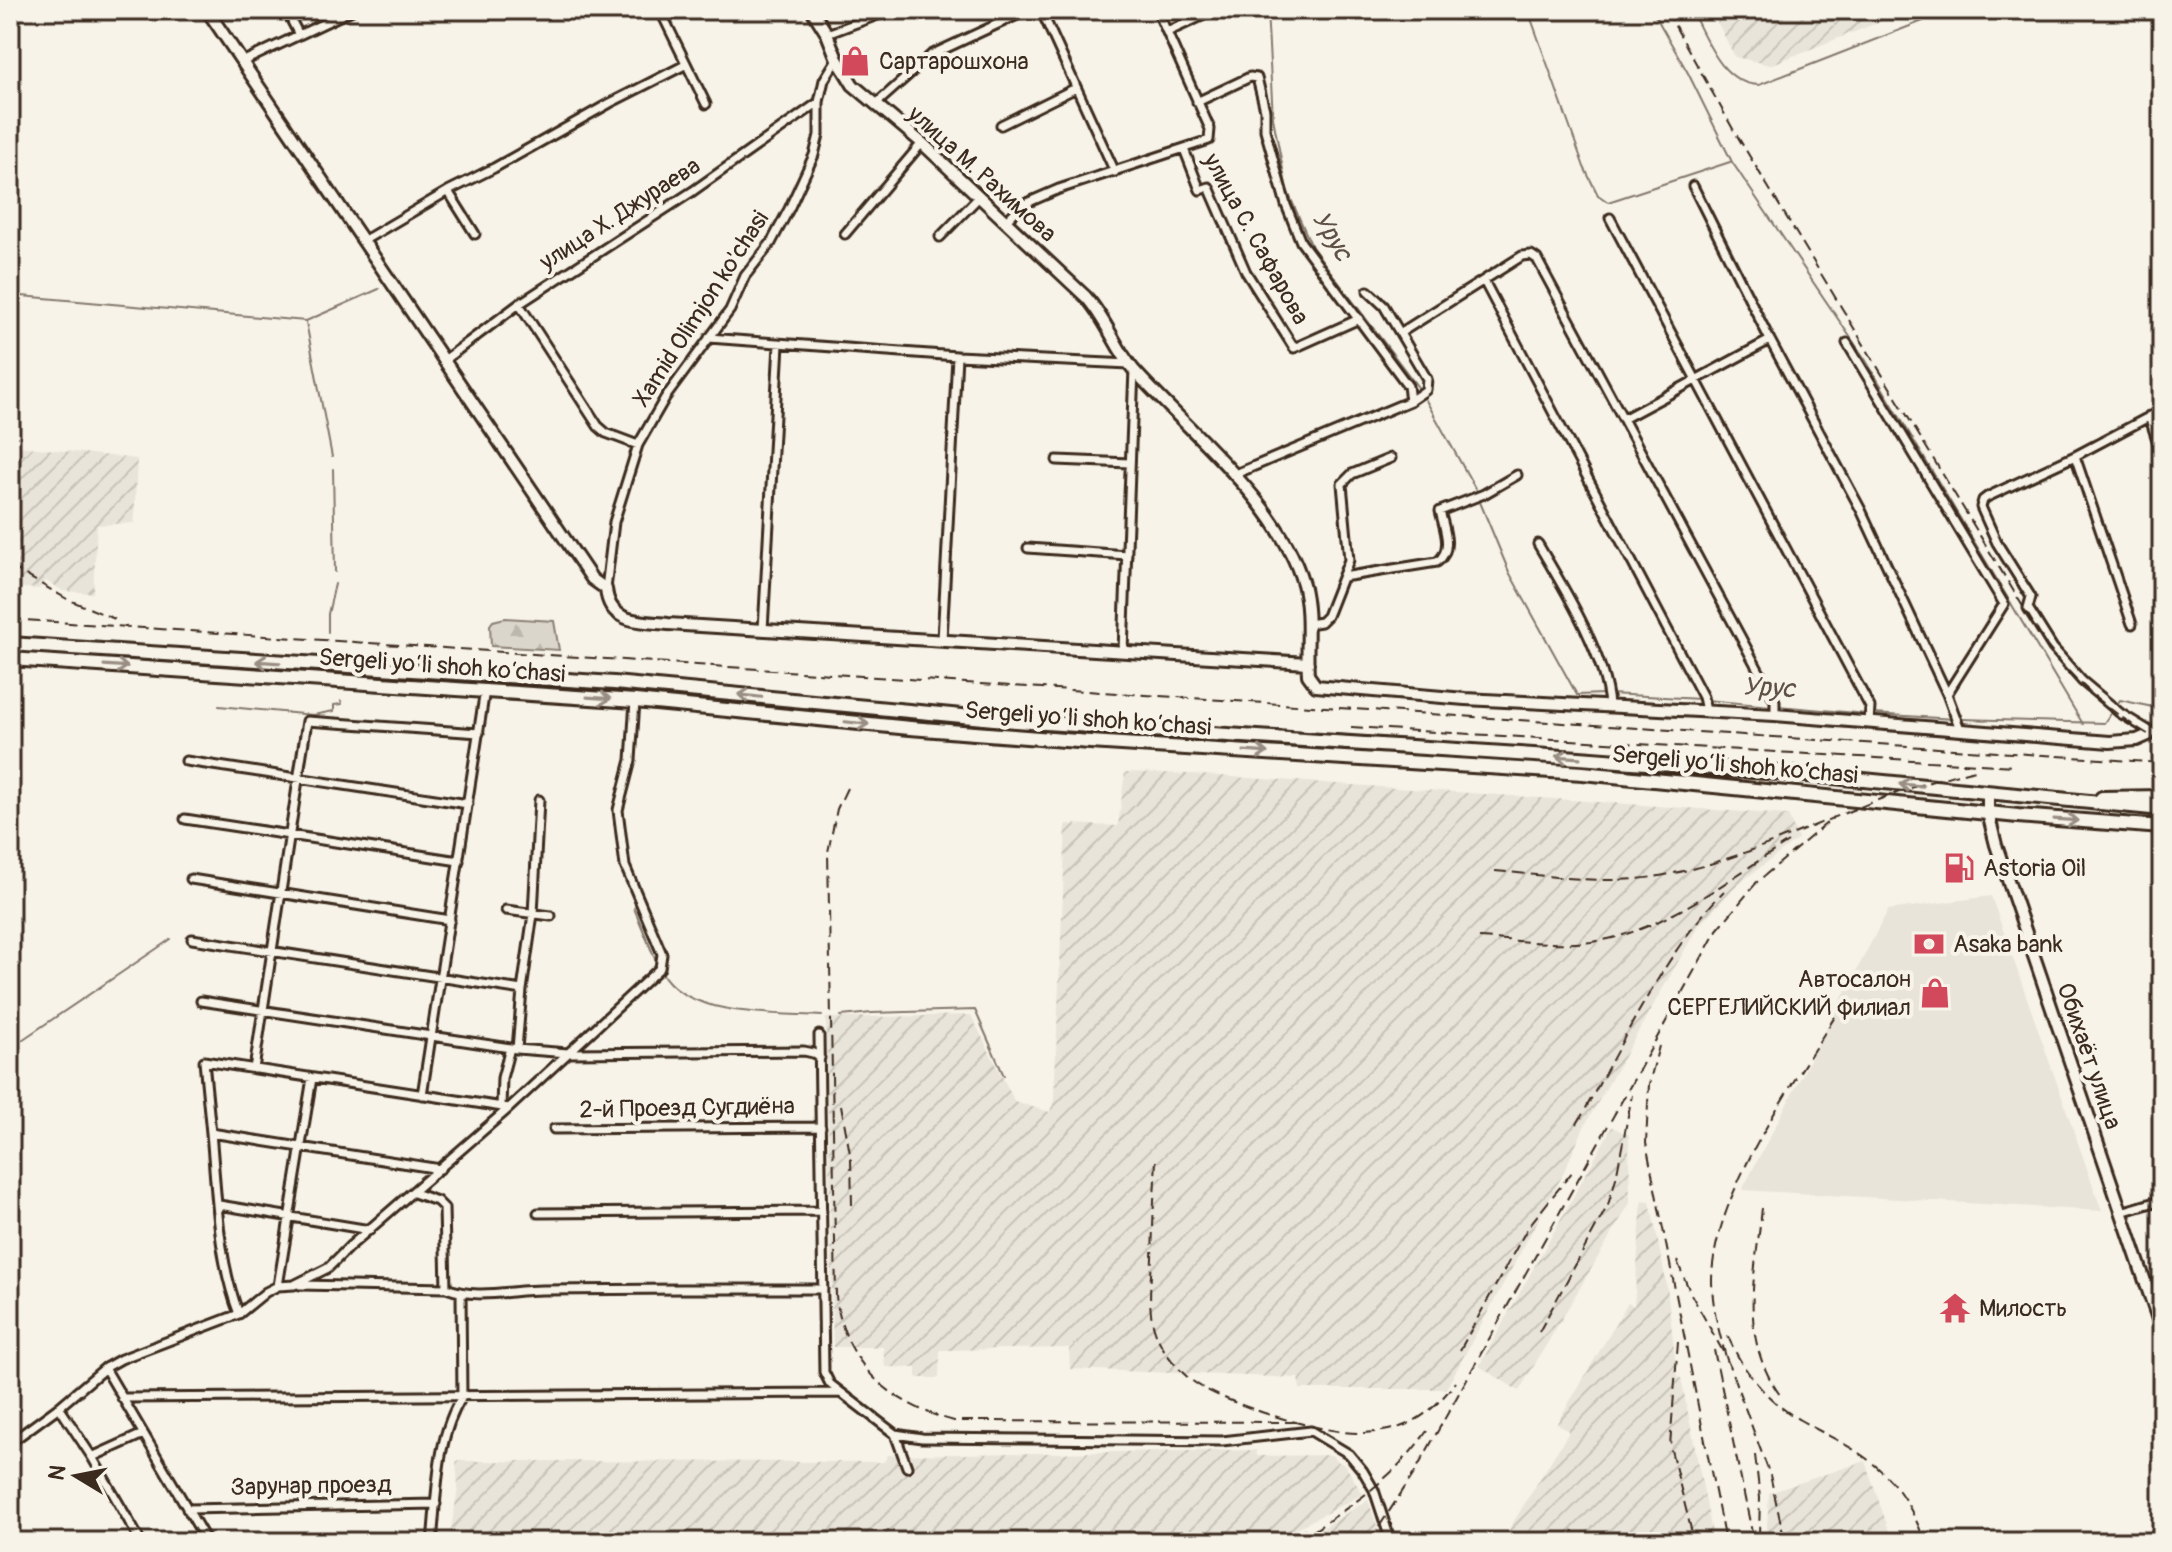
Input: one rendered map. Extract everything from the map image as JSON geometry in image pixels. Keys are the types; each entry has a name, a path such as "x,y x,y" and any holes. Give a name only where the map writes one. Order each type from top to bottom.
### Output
{"main road":[{"name":"Sergeli yo‘li shoh ko‘chasi","path":"10,644 614,683 1015,721 1564,756 2162,809"},
{"name":"Sergeli yo‘li shoh ko‘chasi","path":"10,659 635,701 933,730 1583,773 2162,827"},
{"path":"2071,799 2162,797"}],"street":[{"path":"207,10 592,579 606,589 609,605 625,619 1308,663 1310,680 1323,688 1705,704 1775,715 1869,723 1958,722 2119,743 2137,740 2157,731"},
{"path":"286,10 298,33"},
{"path":"242,62 352,10"},
{"path":"660,10 706,104"},
{"name":"улица М. Рахимова","path":"812,10 853,85 922,143 1093,304 1132,367 1270,519 1299,569 1308,624 1308,663"},
{"path":"827,34 891,10"},
{"path":"876,104 931,55 1028,10"},
{"path":"1041,10 1115,172"},
{"name":"улица С. Сафарова","path":"1006,221 1022,205 1059,189 1205,142 1211,135 1157,10"},
{"path":"1167,32 1215,10"},
{"name":"Xamid Olimjon ko'chasi","path":"606,589 614,522 638,445 665,398 730,310 745,276 771,243 803,181 819,135 819,102 824,80 837,59"},
{"path":"363,241 448,191 685,65"},
{"path":"1197,102 1250,77 1257,78 1265,110 1265,130 1286,205 1301,242 1408,386 1410,401"},
{"path":"1001,125 1076,88"},
{"name":"улица Х. Джураева","path":"443,361 519,304 693,191 819,102"},
{"path":"845,234 922,143"},
{"name":"улица С. Сафарова","path":"1184,149 1200,190 1209,187 1246,272 1294,348 1359,319"},
{"path":"1693,186 1770,340 1861,510 1958,722"},
{"path":"448,191 475,234"},
{"path":"940,237 979,197"},
{"path":"1610,218 1870,707 1869,723"},
{"path":"1400,333 1522,256 1535,256 1775,701 1775,715"},
{"path":"1484,281 1705,704"},
{"path":"1233,475 1410,401 1428,385 1384,306 1368,291"},
{"name":"Xamid Olimjon ko'chasi","path":"519,304 598,426 606,433 638,445"},
{"path":"709,338 1132,367 1123,651"},
{"path":"1623,419 1770,340"},
{"path":"1847,343 2004,604 1947,694"},
{"path":"763,630 779,344"},
{"path":"942,640 957,356"},
{"path":"2157,731 2104,702 2053,648 2028,608 2031,597 1981,511 1983,500 2162,410"},
{"path":"2149,416 2162,455"},
{"path":"2075,456 2132,624"},
{"path":"1308,624 1321,622 1327,616 1349,560 1342,484 1352,474 1391,458"},
{"path":"1057,460 1130,463"},
{"path":"1343,577 1443,559 1447,547 1440,511 1484,494 1517,475"},
{"path":"1538,544 1568,595 1609,698"},
{"path":"1028,548 1127,555"},
{"path":"422,1095 485,690"},
{"path":"294,1285 328,1268 414,1193 659,966 662,954 625,866 618,810 631,760 635,701"},
{"path":"254,1069 307,721 479,733"},
{"path":"186,761 468,804"},
{"name":"Обихаёт улица","path":"1988,792 1988,813 2007,878 2162,1331"},
{"path":"505,1108 502,1078 514,1048 533,914 539,800"},
{"path":"185,819 459,861"},
{"path":"191,879 450,920"},
{"path":"506,910 551,916"},
{"path":"192,939 522,990"},
{"path":"201,1001 514,1048 568,1053 804,1051 820,1058"},
{"path":"819,1035 824,1372 826,1379 841,1393 895,1434 922,1438 1222,1441 1311,1431 1349,1454 1363,1471 1374,1490 1391,1542"},
{"path":"239,1314 222,1259 204,1061 505,1108"},
{"path":"278,1286 312,1078"},
{"name":"2-й Проезд Сугдиёна","path":"554,1129 821,1127"},
{"path":"211,1133 440,1169"},
{"path":"414,1193 437,1201 444,1208 446,1288"},
{"path":"2121,1212 2162,1200"},
{"path":"219,1205 370,1230"},
{"path":"538,1213 822,1211"},
{"path":"10,1443 105,1368 239,1314 278,1286 446,1288 461,1294 534,1290 823,1289"},
{"path":"432,1542 445,1435 453,1411 462,1397 461,1294"},
{"path":"105,1368 207,1542"},
{"path":"122,1398 841,1393"},
{"path":"59,1407 141,1542"},
{"path":"92,1457 143,1434"},
{"path":"895,1434 907,1467"},
{"name":"Зарунар проезд","path":"187,1509 436,1504"}],"shaded area":[{"path":"1711,10 1910,10 1770,65 1735,57"},
{"path":"10,445 137,459 134,523 97,525 93,593 63,591 46,581 39,589 10,587"},
{"path":"1125,772 1788,815 1798,839 1737,885 1699,925 1585,1125 1561,1178 1446,1389 1300,1389 1298,1378 1070,1369 1069,1348 940,1350 939,1378 917,1378 917,1368 885,1367 883,1347 833,1347 826,1018 971,1015 1015,1102 1050,1112 1054,1099 1066,824 1118,826"},
{"name":"Автосалон СЕРГЕЛИЙСКИЙ филиал","path":"1991,896 2102,1211 1742,1190 1888,910"},
{"path":"1612,1127 1629,1135 1630,1203 1519,1391 1479,1366"},
{"path":"1642,1201 1650,1201 1667,1287 1677,1376 1681,1378 1714,1542 1501,1542 1569,1432 1557,1423 1628,1303 1634,1306"},
{"path":"1256,1450 1257,1456 1332,1455 1345,1465 1363,1494 1270,1542 449,1542 458,1488 456,1461 884,1462 888,1455"},
{"path":"1865,1461 1893,1542 1766,1542 1769,1493"},
{"path":"1368,1500 1383,1542 1300,1542"}],"green space":[{"path":"505,618 554,621 559,650 491,646 490,625"}],"waterway":[{"name":"Урус","path":"1267,10 1273,118 1287,190 1312,247 1420,390"},
{"path":"1528,10 1584,167 1598,195 1608,202 1730,162"},
{"path":"1652,10 1688,73 1732,162 1865,359 2083,724"},
{"path":"1691,10 1725,68 1746,83 1759,85 1951,10"},
{"path":"10,295 306,321 379,289"},
{"path":"306,322 332,457"},
{"name":"Урус","path":"1423,395 1476,490"},
{"path":"333,469 335,572"},
{"name":"Урус","path":"1480,502 1509,572 1577,695 1604,694"},
{"path":"328,632 328,614 335,584"},
{"name":"Урус","path":"1610,694 1700,699"},
{"name":"Урус","path":"1706,700 1771,706"},
{"name":"Урус","path":"2116,706 2120,700 2162,709"},
{"path":"219,706 313,715 334,711 334,705 342,704 341,701"},
{"name":"Урус","path":"1778,706 1867,714"},
{"name":"Урус","path":"1961,719 2104,723 2112,711"},
{"name":"Урус","path":"1873,714 1955,719"},
{"path":"634,908 658,966"},
{"path":"10,1048 171,939"},
{"path":"661,971 673,986 711,1005 758,1013 822,1016"},
{"path":"841,1016 975,1010 1004,1076"}],"railway":[{"path":"1666,10 1733,129 2047,646 2099,700 2162,742"},
{"path":"10,566 67,599 115,619"},
{"path":"10,619 2162,763"},
{"path":"1351,727 2013,766"},
{"path":"1495,871 1594,880 1653,877 1735,856 1894,794 1976,770"},
{"path":"847,788 837,809 828,852 836,1296 849,1342 860,1361 891,1392 931,1414 954,1421 1302,1422"},
{"path":"1369,1542 1415,1472 1717,930 1757,882 1834,817"},
{"path":"1479,938 1591,942 1644,928 1694,902 1788,842"},
{"path":"1577,1124 1662,972 1681,943 1724,891"},
{"path":"1726,1357 1718,1329 1712,1280 1716,1245 1727,1209 1763,1133 1848,996"},
{"path":"1659,1046 1649,1084 1646,1143 1725,1542"},
{"path":"1539,1332 1608,1205 1632,1095"},
{"path":"841,1105 851,1159 852,1205"},
{"path":"1156,1161 1151,1314 1161,1345 1191,1380 1224,1398 1272,1415 1320,1428 1358,1433 1385,1431 1409,1424 1431,1409 1456,1382"},
{"path":"1460,1350 1528,1227 1573,1171"},
{"path":"1762,1208 1754,1281 1754,1328 1758,1350 1780,1395"},
{"path":"1677,1261 1691,1294 1726,1357 1770,1475 1785,1542"},
{"path":"1728,1336 1748,1373 1777,1404 1861,1454 1887,1476 1906,1502 1925,1542"},
{"path":"1678,1342 1670,1446 1692,1533"},
{"path":"1714,1350 1754,1542"},
{"path":"1297,1542 1383,1480 1427,1431"},
{"path":"1755,1455 1760,1498 1759,1535"},
{"path":"1278,1542 1307,1528"}],"place":[{"name":"Сартарошхона","path":"855,61"},
{"name":"Astoria Oil","path":"1959,868"},
{"name":"Asaka bank","path":"1929,944"},
{"name":"Автосалон СЕРГЕЛИЙСКИЙ филиал","path":"1935,993"},
{"name":"Милость","path":"1955,1308"}]}
